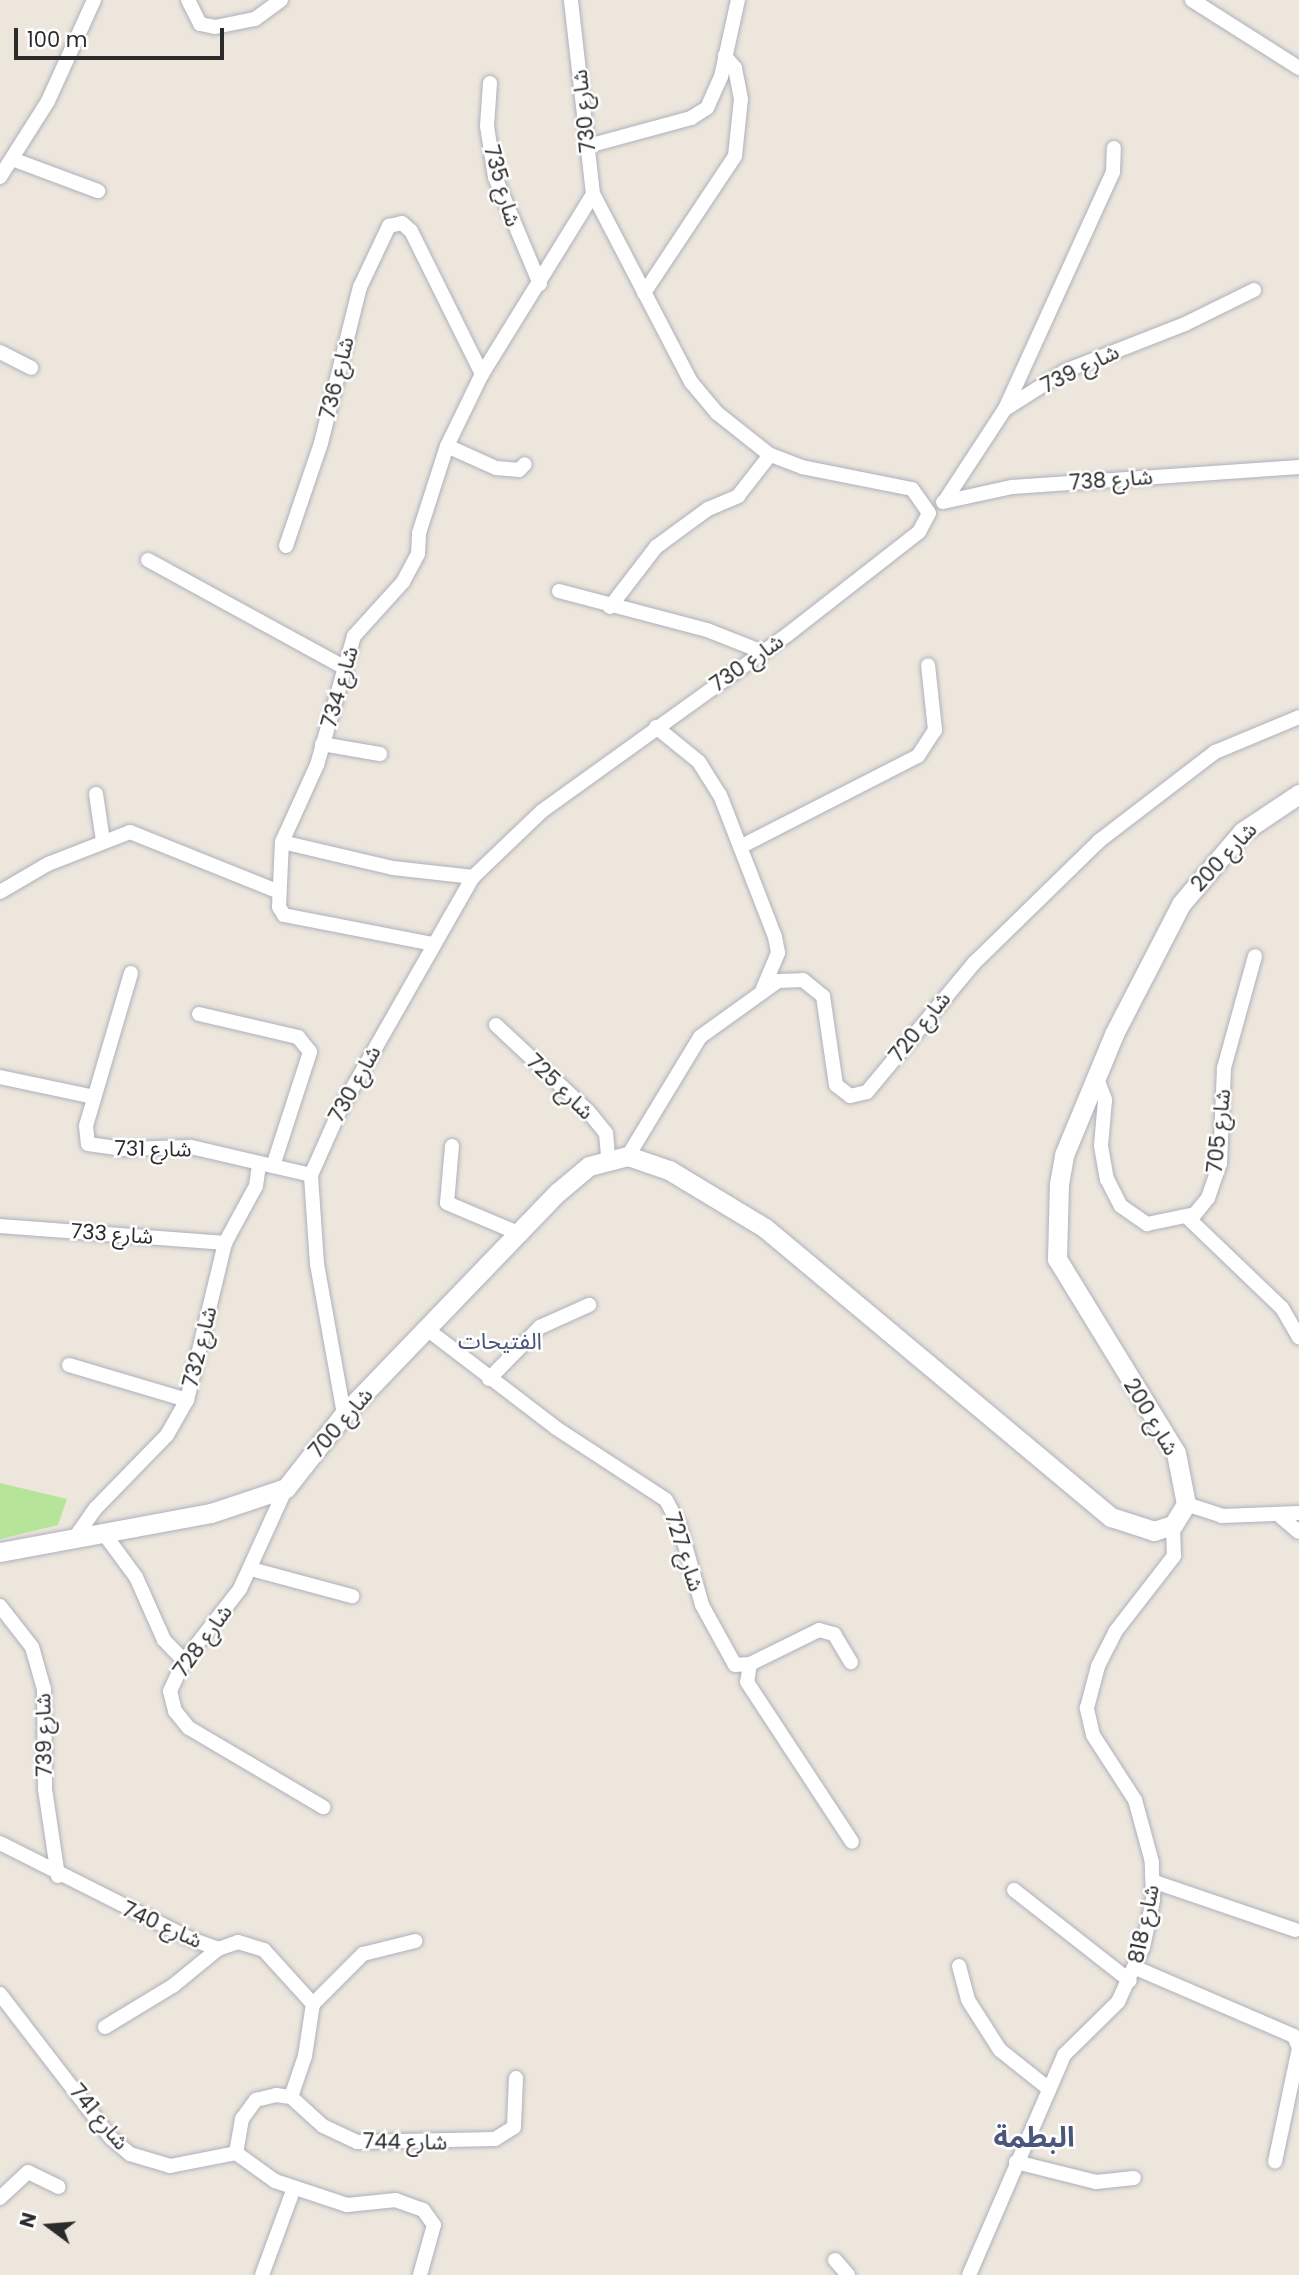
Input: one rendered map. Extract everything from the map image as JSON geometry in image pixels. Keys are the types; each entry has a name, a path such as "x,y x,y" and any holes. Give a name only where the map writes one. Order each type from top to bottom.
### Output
{"main road":[{"name":"شارع 200","path":"1186,1504 1176,1453 1057,1259 1056,1218 1064,1155 1096,1076 1181,904 1242,832 1299,794"},
{"name":"شارع 700","path":"286,1488 344,1414 428,1330 518,1233 589,1166 618,1156"},
{"path":"618,1156 669,1170 765,1228 1111,1517 1154,1531 1173,1525 1186,1504"},
{"path":"0,1552 105,1535 211,1513 286,1488"}],"street":[{"path":"0,177 54,90 94,0"},
{"path":"188,0 200,24 215,27 255,19 281,0"},
{"name":"شارع 730","path":"311,1175 433,944 473,877 542,811 763,652 919,532 929,513 912,489 803,467 770,455 717,413 691,382 593,194 571,0"},
{"path":"588,146 691,118 707,108 725,56 738,0"},
{"path":"1192,0 1299,68"},
{"path":"644,293 735,156 741,99 735,68 725,56"},
{"name":"شارع 735","path":"490,83 488,135 495,177 540,284"},
{"path":"1004,409 1108,183 1114,148"},
{"path":"12,159 97,191"},
{"name":"شارع 734","path":"279,892 282,842 322,744 342,666 354,636 403,582 418,554 419,533 447,446 482,374 540,284 593,194"},
{"name":"شارع 736","path":"286,546 324,431 360,287 384,231 402,223 416,240 482,374"},
{"name":"شارع 739","path":"946,499 1004,409 1065,371 1254,290"},
{"path":"0,352 31,368"},
{"path":"447,446 505,470 525,464"},
{"path":"610,607 656,547 708,509 738,496 770,455"},
{"name":"شارع 738","path":"929,513 946,499 1012,487 1299,467"},
{"path":"148,560 342,666"},
{"path":"559,591 610,607 707,630 763,652"},
{"path":"740,847 918,756 936,730 928,666"},
{"name":"شارع 720","path":"618,1156 700,1037 763,989 790,979 814,987 828,1008 836,1085 850,1096 867,1092 974,963 1099,841 1215,752 1299,715"},
{"path":"656,727 704,769 740,847 775,937 778,953 763,989"},
{"path":"322,744 380,754"},
{"path":"96,794 103,841"},
{"path":"0,892 103,841 130,832 229,876 279,892 279,907 292,919 433,944"},
{"path":"282,842 393,868 473,877"},
{"name":"شارع 705","path":"1187,1217 1208,1198 1220,1164 1224,1068 1255,956"},
{"name":"شارع 731","path":"131,973 94,1097 85,1137 95,1148 177,1145 311,1175"},
{"name":"شارع 732","path":"74,1539 96,1508 167,1435 187,1400 225,1243 266,1165 310,1052 298,1037 199,1014"},
{"name":"شارع 725","path":"495,1025 588,1111 606,1133 618,1156"},
{"path":"0,1076 94,1097"},
{"path":"1096,1076 1105,1100 1101,1146 1112,1193 1138,1222 1187,1217 1282,1308 1299,1337"},
{"path":"452,1146 447,1203 518,1233"},
{"path":"311,1175 317,1264 344,1414"},
{"name":"شارع 733","path":"0,1226 225,1243"},
{"path":"489,1379 540,1327 589,1305"},
{"name":"شارع 727","path":"428,1330 489,1379 666,1500 679,1524 702,1605 736,1665 750,1664"},
{"path":"69,1365 187,1400"},
{"name":"شارع 728","path":"286,1488 251,1569 184,1661 170,1691 175,1711 189,1727 323,1807"},
{"path":"1186,1504 1222,1516 1282,1517 1299,1513"},
{"path":"1282,1517 1299,1532"},
{"name":"شارع 818","path":"969,2275 1016,2162 1072,2041 1105,2015 1130,1982 1136,1968 1155,1882 1135,1800 1093,1735 1087,1708 1098,1666 1115,1632 1174,1556 1173,1525"},
{"path":"105,1535 135,1577 164,1640 184,1661"},
{"path":"251,1569 352,1596"},
{"name":"شارع 739","path":"0,1606 32,1647 44,1689 45,1790 58,1876"},
{"path":"851,1662 834,1634 819,1630 750,1664 747,1682 852,1842"},
{"name":"شارع 740","path":"0,1843 58,1876 218,1949 238,1942 264,1950 313,2004"},
{"path":"1155,1882 1295,1930"},
{"path":"1014,1890 1130,1982"},
{"path":"415,1941 363,1954 313,2004 309,2040 290,2097 265,2096 248,2108 236,2153 294,2188 347,2205 396,2200 424,2210 434,2225 420,2275"},
{"path":"105,2026 174,1985 218,1949"},
{"path":"959,1966 968,2000 1000,2050 1049,2089"},
{"path":"1136,1968 1294,2036 1299,2048 1275,2162"},
{"name":"شارع 741","path":"0,1994 111,2138 130,2154 170,2166 236,2153"},
{"name":"شارع 744","path":"290,2097 323,2126 357,2142 467,2143 508,2134 516,2115 516,2078"},
{"path":"1016,2162 1096,2182 1133,2178"},
{"path":"0,2198 28,2172 60,2187"},
{"path":"262,2275 294,2188"},
{"path":"835,2260 848,2275"}],"green space":[{"path":"0,1483 67,1499 58,1525 0,1539"}],"district":[{"name":"الفتيحات","path":"500,1341"},
{"name":"البطمة","path":"1034,2138"}]}
